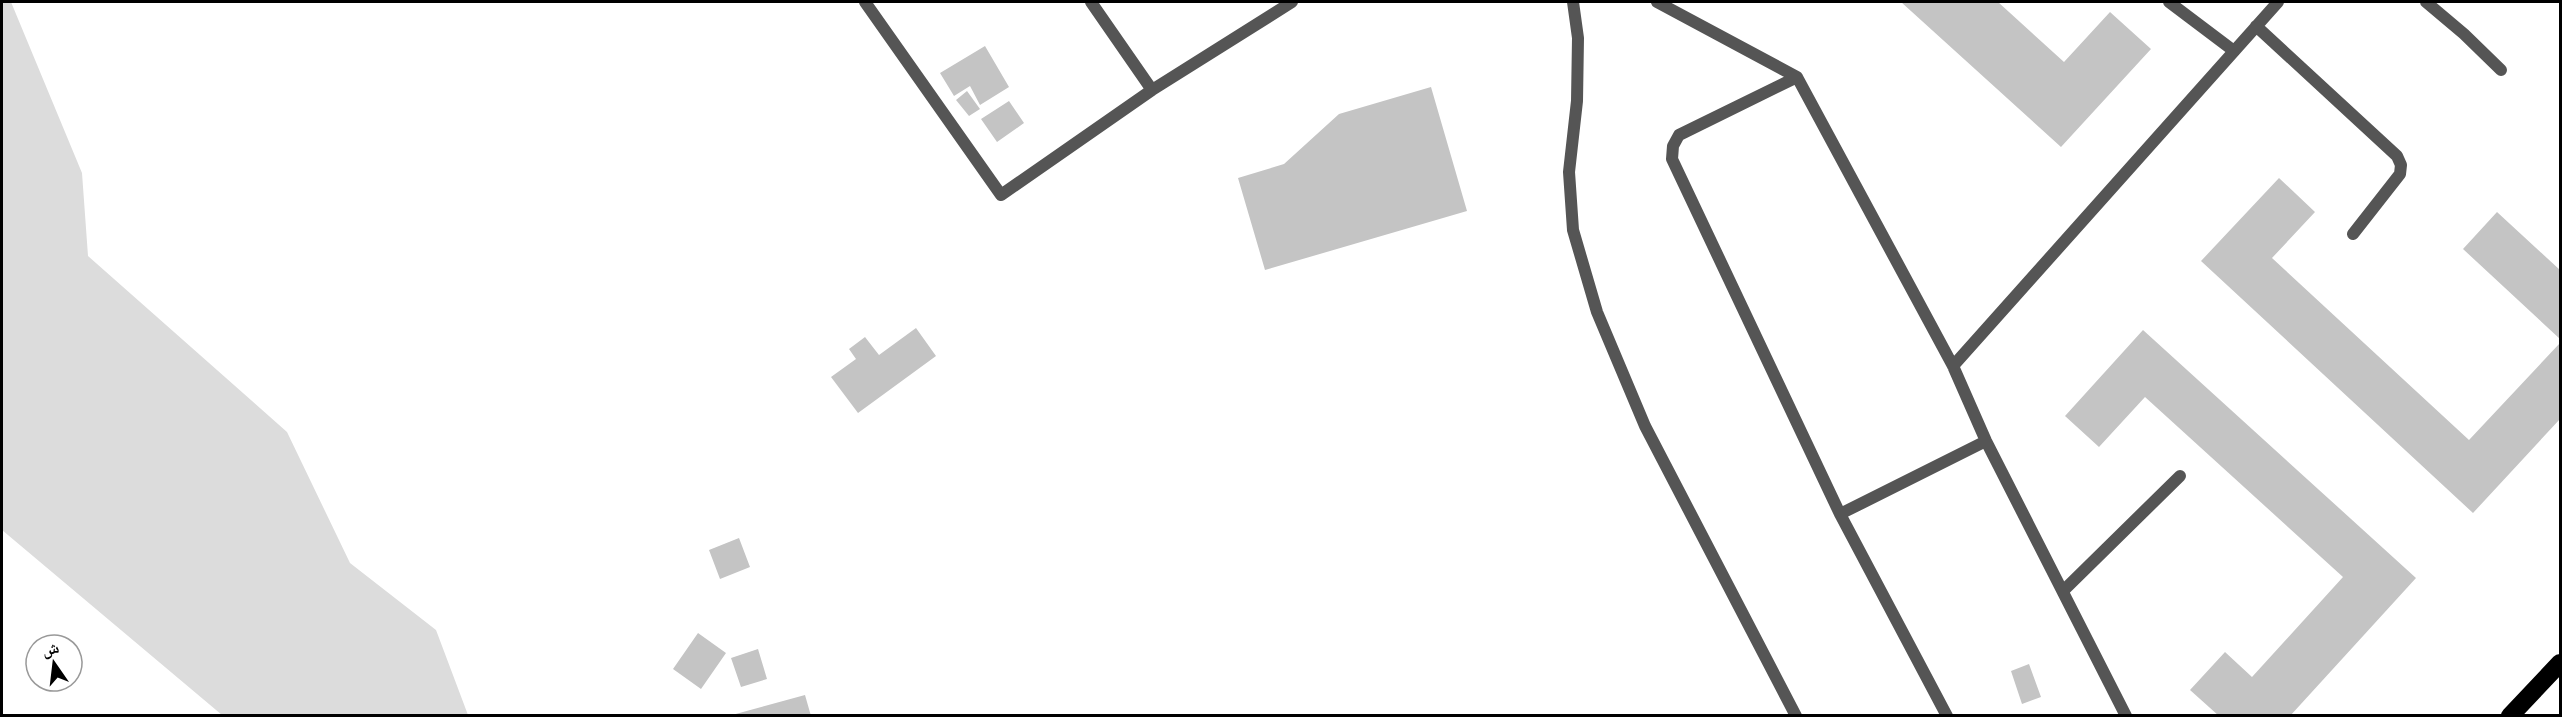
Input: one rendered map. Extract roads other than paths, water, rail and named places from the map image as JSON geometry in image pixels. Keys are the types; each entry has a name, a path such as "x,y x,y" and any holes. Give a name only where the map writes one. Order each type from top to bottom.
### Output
{"highway":[{"path":"2510,716 2560,663"}],"street":[{"path":"865,2 1001,195 1152,90 1293,2"},
{"path":"1091,2 1152,90"},
{"path":"1573,2 1578,38 1577,101 1569,172 1573,230 1597,312 1645,426 1796,716"},
{"path":"1657,2 1797,77 1953,366 1986,441 2126,716"},
{"path":"2169,2 2234,51"},
{"path":"1953,366 2278,2"},
{"path":"2426,2 2464,34 2501,70"},
{"path":"2256,26 2397,156 2401,165 2400,174 2353,234"},
{"path":"1797,77 1679,135 1673,146 1672,159 1840,514 1947,716"},
{"path":"1840,514 1986,441"},
{"path":"2063,591 2180,476"}]}
